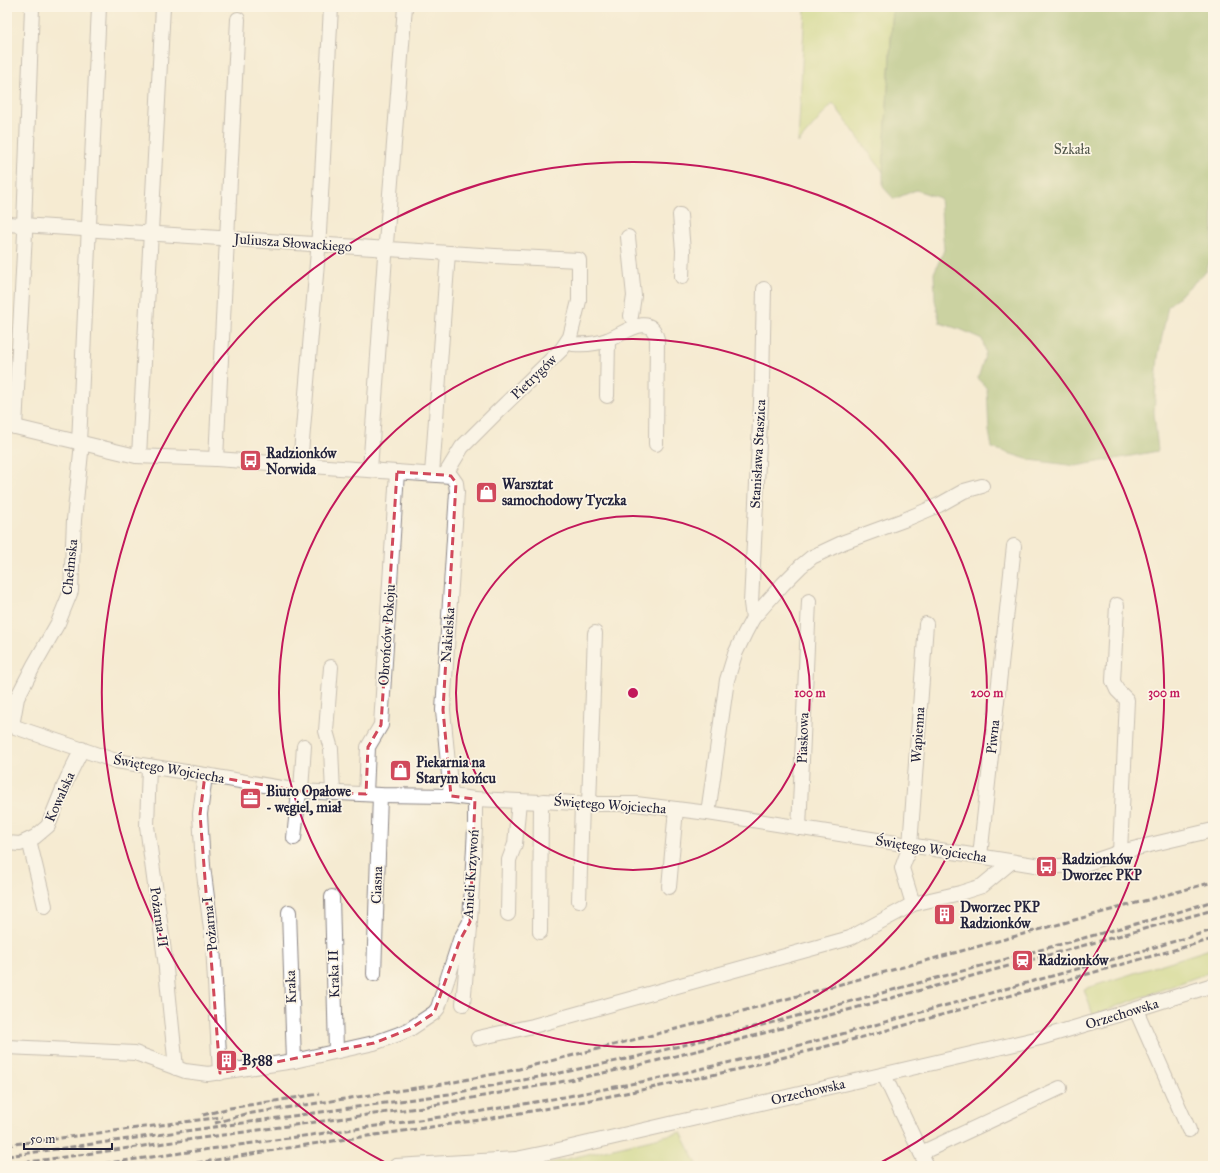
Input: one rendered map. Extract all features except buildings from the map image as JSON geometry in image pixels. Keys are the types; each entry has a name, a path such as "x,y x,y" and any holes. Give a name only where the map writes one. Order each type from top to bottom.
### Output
{"street":[{"path":"32,7 24,225 25,233 11,426 139,456 216,459 442,475 448,253"},
{"name":"Chełmska","path":"10,726 17,698 58,623 71,591 74,520 80,443 99,7"},
{"path":"139,456 164,7"},
{"path":"300,465 318,244 331,7"},
{"path":"370,470 405,7"},
{"path":"216,459 238,19"},
{"path":"680,215 683,251 682,277"},
{"name":"Juliusza Słowackiego","path":"7,224 448,253 579,260"},
{"path":"628,237 634,296 631,316"},
{"name":"Pietrygów","path":"442,475 462,447 562,350 570,337 579,301 579,260"},
{"name":"Stanisława Staszica","path":"753,618 751,603 762,382 764,289"},
{"path":"573,344 586,345 608,340 642,324 655,331 657,339 656,444"},
{"path":"607,396 608,340"},
{"name":"Obrońców Pokoju","path":"373,794 368,747 381,725 397,472"},
{"name":"Nakielska","path":"442,475 456,483 457,492 443,710 451,796"},
{"path":"708,813 727,680 735,654 753,618 783,584 812,557 844,542 904,520 964,491 982,486"},
{"name":"Piwna","path":"980,856 1014,546"},
{"name":"Piaskowa","path":"800,828 809,601"},
{"path":"1117,605 1113,681 1117,690 1127,700 1120,852"},
{"name":"Wapienna","path":"913,904 902,868 910,846 926,624"},
{"path":"579,901 595,633"},
{"path":"331,667 326,731 332,749 333,792"},
{"name":"Świętego Wojciecha","path":"10,726 116,761 300,791 451,796 475,799 585,804 636,804 708,813 1047,867 1085,864 1120,852 1213,830"},
{"path":"294,838 304,746"},
{"name":"Kowalska","path":"7,843 20,844 35,837 48,826 67,779 82,750"},
{"name":"Pożarna II","path":"149,766 147,826 165,958 176,1068"},
{"name":"Pożarna I","path":"205,775 200,814 203,866 213,946 220,1073"},
{"name":"Ciasna","path":"373,794 374,974"},
{"name":"Anieli Krzywoń","path":"7,1047 135,1053 185,1071 208,1074 294,1061 374,1043 410,1029 434,1013 438,1008 460,940 470,922 475,799"},
{"path":"508,914 509,860 515,844 519,801"},
{"path":"540,932 541,802"},
{"path":"669,887 676,809"},
{"path":"29,840 45,906"},
{"path":"478,1038 533,1026 850,938 913,904 960,893 982,886 1011,862"},
{"name":"Kraka II","path":"332,897 336,1051"},
{"name":"Kraka","path":"289,912 294,1061"},
{"path":"463,1004 470,922"},
{"name":"Orzechowska","path":"396,1166 495,1163 550,1152 1040,1038 1136,1010 1213,985"},
{"path":"1136,1010 1189,1130"},
{"path":"884,1075 924,1160 1060,1088"}],"highlighted area":[{"path":"397,472 451,476 456,483 443,710 451,796 475,799 470,922 460,940 434,1013 410,1029 374,1043 220,1073 200,814 205,775 299,791 366,794 368,747 381,725"}],"green space":[{"path":"805,7 893,7 883,172 833,103 798,143"},
{"name":"Szkała","path":"893,7 923,7 924,10 927,7 1213,7 1213,229 1211,257 1206,272 1168,306 1158,357 1154,412 1158,451 1076,466 1030,460 992,448 989,431 987,389 978,378 986,352 982,339 962,330 940,323 935,300 934,273 944,250 940,198 916,190 894,199 883,187"},
{"path":"1213,948 1213,971 1093,1015 1084,989"},
{"path":"681,1132 698,1166 537,1166"}],"railway":[{"path":"215,1123 246,1114 449,1083 519,1069 688,1026 1213,882"},
{"path":"7,1156 449,1094 636,1057 786,1019 1172,914 1213,901"},
{"path":"7,1165 417,1108 555,1083 627,1068 720,1045 1213,910"},
{"path":"87,1166 477,1112 666,1077 778,1051 849,1032 1213,930"},
{"path":"179,1166 312,1144 480,1120 549,1108 735,1070 866,1036 1213,939"},
{"path":"203,1115 230,1108 319,1094"},
{"path":"7,1145 222,1117"}],"place":[{"name":"Radzionków Norwida","path":"251,461"},
{"name":"Warsztat samochodowy Tyczka","path":"487,492"},
{"name":"Piekarnia na Starym końcu","path":"400,770"},
{"name":"Biuro Opałowe - węgiel, miał","path":"250,799"},
{"name":"Radzionków Dworzec PKP","path":"1047,867"},
{"name":"Dworzec PKP Radzionków","path":"945,915"},
{"name":"Radzionków","path":"1022,960"},
{"name":"B588","path":"227,1060"}]}
